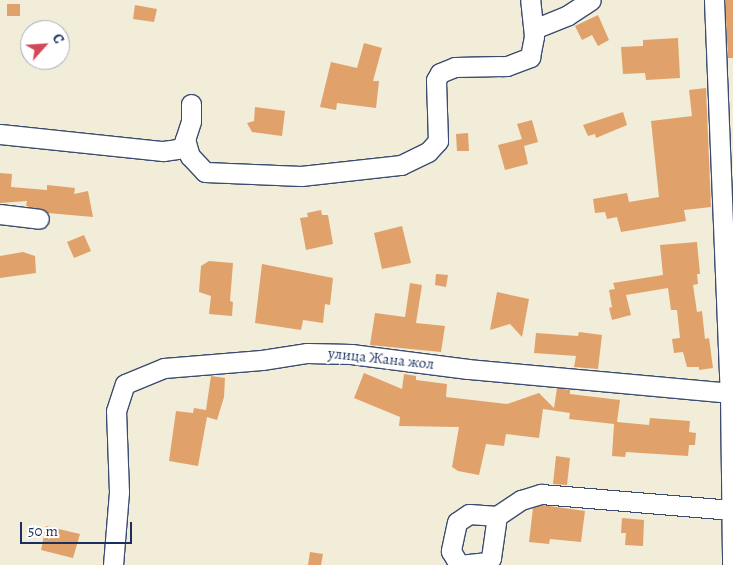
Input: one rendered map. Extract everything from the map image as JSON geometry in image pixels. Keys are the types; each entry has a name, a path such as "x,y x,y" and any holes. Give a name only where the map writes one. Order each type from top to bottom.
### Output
{"street":[{"path":"185,140 190,156 205,172 301,176 401,165 428,152 438,141 436,80 440,73 456,67 521,63 530,57 534,29 530,0"},
{"path":"534,29 568,16 591,0"},
{"path":"714,0 727,105 732,393 730,510 732,565"},
{"path":"0,134 99,142 163,151 177,150 183,146 191,121 191,104"},
{"path":"0,214 39,219"},
{"name":"улица Жана жол","path":"113,565 119,492 116,411 125,384 164,368 262,360 307,353 351,354 468,369 732,393"},
{"path":"497,516 521,500 548,494 730,510"}],"building":[{"path":"725,0 733,0 733,58 728,58"},
{"path":"7,4 20,4 20,16 7,16"},
{"path":"135,5 157,9 154,22 133,19"},
{"path":"598,15 609,40 598,46 592,35 582,40 575,26"},
{"path":"678,38 680,78 646,80 645,73 623,74 621,47 643,46 643,40"},
{"path":"364,43 382,48 373,81 379,81 376,108 337,103 336,110 320,107 331,62 357,68"},
{"path":"706,88 711,207 684,210 686,221 621,232 617,217 607,219 605,212 595,213 593,199 627,193 629,202 659,197 651,121 692,116 689,90"},
{"path":"255,107 285,111 282,136 252,132 247,123 254,121"},
{"path":"623,112 627,125 596,138 595,134 588,136 583,125"},
{"path":"532,120 538,142 524,146 528,164 505,170 498,145 522,139 517,124"},
{"path":"468,133 469,151 457,151 456,134"},
{"path":"0,173 12,174 11,187 47,190 47,185 75,188 74,194 88,191 93,217 48,213 26,206 27,201 0,203"},
{"path":"321,210 322,215 328,215 333,244 306,250 300,218 308,217 307,213"},
{"path":"402,226 411,263 382,269 374,233"},
{"path":"84,235 91,251 74,258 67,242"},
{"path":"697,242 700,274 697,274 698,284 693,285 697,312 702,311 705,339 709,338 713,368 699,370 699,367 687,367 683,352 674,353 672,339 680,338 677,310 671,310 668,288 626,295 631,315 612,320 609,308 612,307 609,290 615,289 613,283 663,275 660,245"},
{"path":"23,252 35,256 36,273 0,278 0,256"},
{"path":"209,261 233,263 230,301 233,302 232,316 209,314 211,296 199,292 201,266"},
{"path":"262,264 333,278 330,305 325,304 323,323 303,320 301,330 255,323"},
{"path":"436,274 448,275 446,287 435,285"},
{"path":"410,283 422,285 416,323 445,326 441,352 370,345 375,313 405,317"},
{"path":"497,292 529,299 522,337 510,324 490,330"},
{"path":"579,332 602,335 598,369 574,367 576,356 534,353 536,333 578,336"},
{"path":"364,373 402,389 404,374 416,376 416,380 447,384 446,397 507,404 539,393 554,408 557,388 570,390 570,394 620,400 617,422 649,425 650,418 690,421 689,432 696,433 695,445 689,445 688,456 626,452 625,457 612,456 614,424 569,419 570,413 543,409 539,438 506,434 504,446 486,444 479,475 458,471 452,467 459,427 399,426 400,417 354,398"},
{"path":"211,376 225,378 224,397 217,420 207,417 198,466 169,461 176,411 193,413 194,408 206,410"},
{"path":"556,456 570,458 567,485 553,484"},
{"path":"542,505 585,511 581,542 550,539 549,544 529,542 533,508"},
{"path":"622,518 644,520 643,546 625,545 626,533 621,533"},
{"path":"46,526 80,534 73,558 41,550"},
{"path":"310,552 323,554 321,565 308,565"}]}
